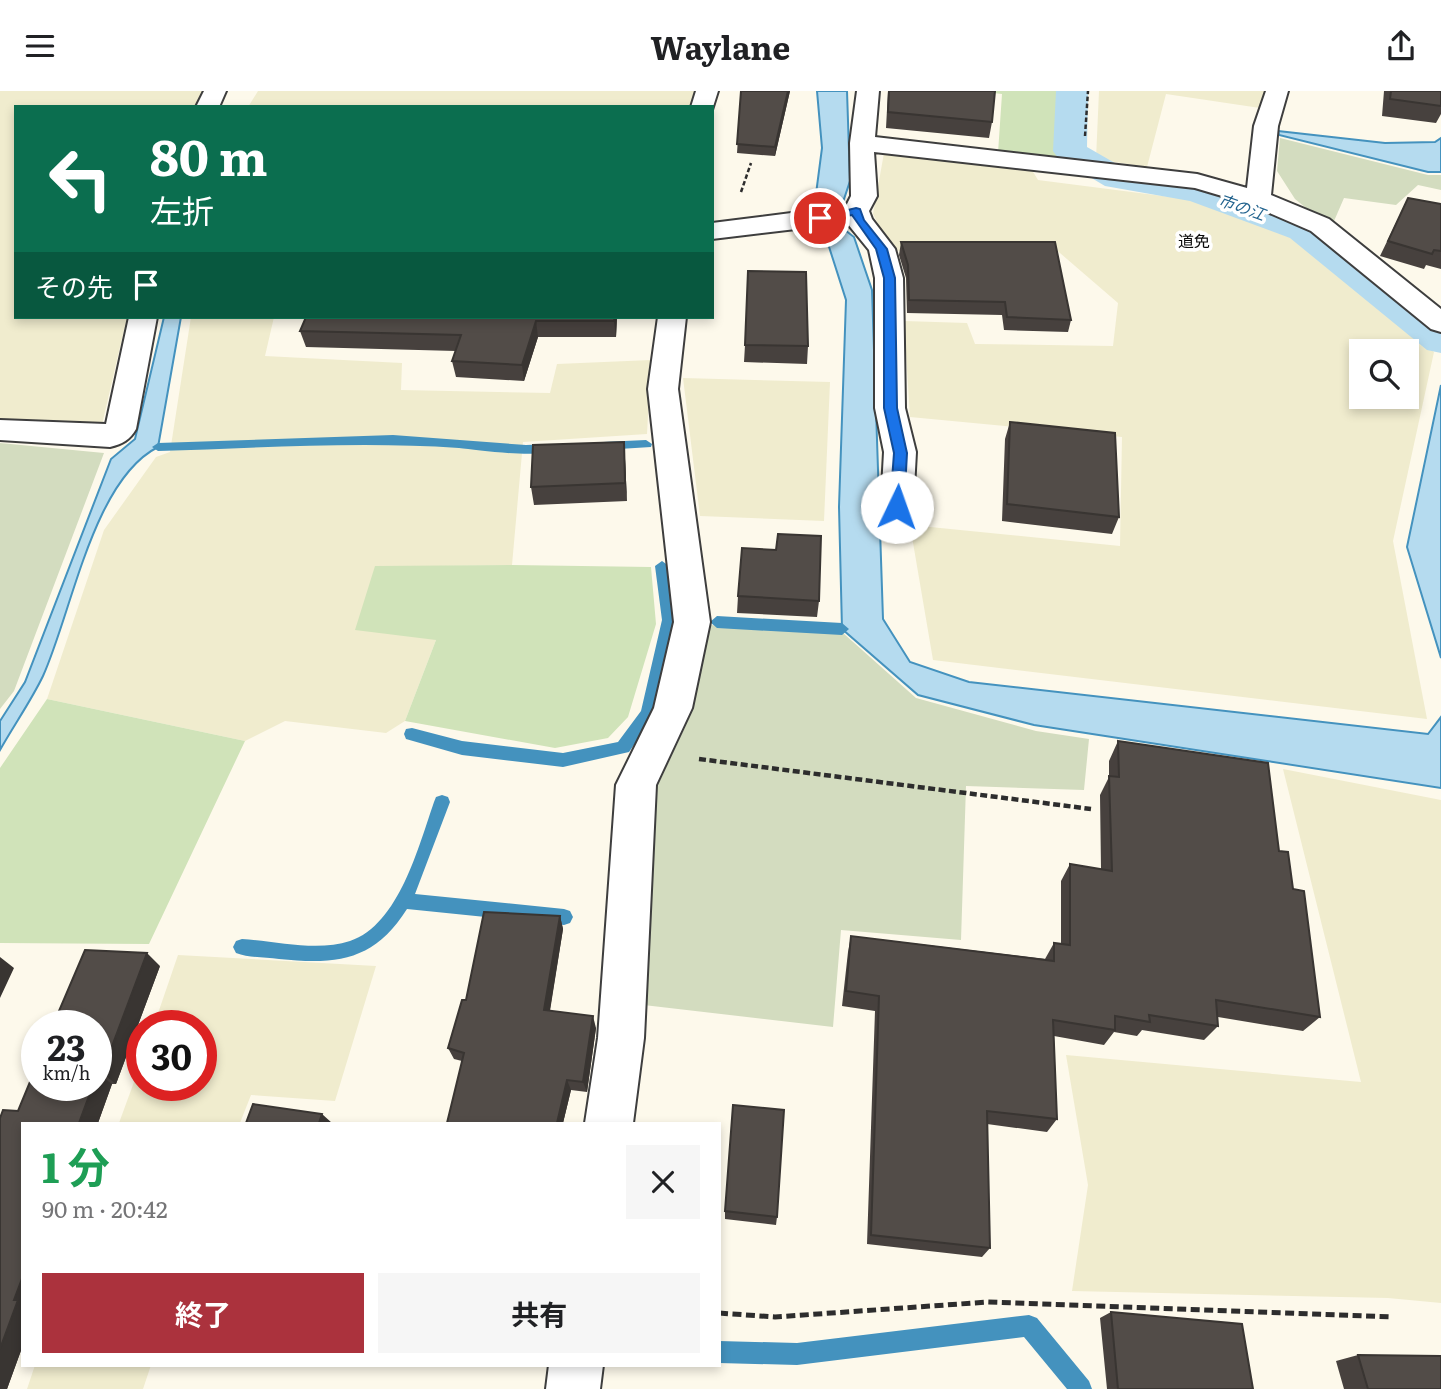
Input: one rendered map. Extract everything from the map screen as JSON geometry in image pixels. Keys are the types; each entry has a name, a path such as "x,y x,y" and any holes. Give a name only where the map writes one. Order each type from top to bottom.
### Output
{"street":[{"path":"714,230 844,216 856,211 864,196 862,143 868,91"},
{"path":"1258,199 1265,126 1277,91"},
{"path":"862,143 1197,180 1258,199 1320,225 1441,323"},
{"path":"856,211 859,221 881,249 889,278 890,408 900,453 897,507"},
{"path":"0,430 110,437 121,429 143,319"},
{"path":"609,1122 621,1038 636,785 673,708 692,622 663,389 672,319"},
{"path":"573,1389 576,1367"}],"path":[{"path":"1084,141 1088,91"},
{"path":"653,754 1091,809"},
{"path":"721,1313 775,1317 988,1302 1392,1317"}],"shaded area":[{"path":"0,91 203,91 196,105 14,105 14,319 127,319 101,429 0,422"},
{"path":"258,91 700,91 696,105 249,105"},
{"path":"1099,91 1266,91 1260,108 1166,94 1147,167 1096,159"},
{"path":"884,153 1032,170 1038,180 1194,200 1300,238 1419,339 1349,339 1349,409 1419,409 1419,339 1434,352 1393,541 1427,719 933,660 910,525 1120,546 1122,437 910,417 904,321 967,323 975,344 1113,346 1118,303 1053,247 892,251 873,214"},
{"path":"191,319 274,319 265,356 402,363 401,390 550,393 557,364 651,360 647,434 523,442 512,565 375,567 436,640 405,721 386,733 285,721 245,741 47,699 104,530 156,457 170,452"},
{"path":"683,378 830,382 824,521 700,516"},
{"path":"1283,769 1441,800 1441,1303 1388,1298 1072,1291 1088,1185 1066,1055 1361,1082"},
{"path":"178,955 376,966 335,1101 251,1095 240,1122 119,1122 127,1101 217,1101 217,1010 159,1010"},
{"path":"34,1367 150,1367 143,1389 27,1389"}],"green space":[{"path":"976,91 1064,91 1061,159 998,153 1002,94"},
{"path":"1280,138 1428,175 1441,175 1441,190 1418,185 1396,205 1344,198 1331,228 1295,199 1277,171"},
{"path":"0,443 104,453 14,691 0,709"},
{"path":"375,566 651,567 656,624 628,717 608,738 555,748 405,721 436,640 355,630"},
{"path":"709,625 843,633 916,698 1036,731 1089,739 1084,790 966,786 961,940 841,930 833,1027 635,1004 650,802 685,727"},
{"path":"47,699 245,741 149,944 0,943 0,768"}],"water":[{"path":"817,91 847,91 850,181 842,205 814,209 822,148"},
{"path":"1278,131 1385,143 1435,142 1441,138 1441,172 1428,172 1279,135"},
{"path":"841,227 854,237 872,290 883,619 910,662 969,682 1428,734 1441,717 1441,788 1034,725 918,695 842,629 839,507 846,300 823,228"},
{"path":"164,319 181,319 158,447 136,464 117,488 101,517 43,676 0,750 0,721 25,682 111,459 135,439"},
{"path":"1441,385 1441,658 1407,547"}],"building":[{"path":"741,91 788,91 775,147 737,144"},
{"path":"889,91 995,91 992,122 888,112"},
{"path":"1391,91 1441,91 1441,106 1390,99"},
{"path":"1408,198 1441,204 1441,251 1434,250 1432,254 1388,241"},
{"path":"901,242 1055,242 1071,320 1007,317 1005,302 909,300 908,265"},
{"path":"748,271 806,272 808,346 745,345"},
{"path":"305,319 614,319 536,321 522,365 452,361 461,335 300,331"},
{"path":"1010,422 1115,433 1119,517 1007,504"},
{"path":"624,442 625,483 531,487 533,445"},
{"path":"778,534 821,536 819,601 738,596 742,548 776,550"},
{"path":"1118,741 1268,763 1279,851 1288,852 1293,889 1304,891 1320,1017 1216,1000 1218,1026 1149,1015 1150,1022 1115,1016 1115,1030 1053,1020 1057,1119 987,1111 990,1248 871,1235 879,996 846,991 851,936 1054,961 1054,943 1070,945 1070,864 1112,871 1109,776 1119,777"},
{"path":"484,912 560,916 544,1010 593,1016 583,1082 567,1080 557,1122 447,1122 464,1053 448,1048 462,1000 466,1000"},
{"path":"85,950 147,953 112,1046 112,1010 59,1010"},
{"path":"22,1101 87,1101 79,1122 21,1122 21,1281 14,1300 18,1300 0,1349 0,1118 3,1110 18,1111"},
{"path":"253,1104 322,1114 319,1122 246,1122"},
{"path":"733,1105 784,1110 777,1217 725,1211"},
{"path":"1111,1312 1242,1324 1253,1389 1118,1389"},
{"path":"1358,1355 1441,1356 1441,1389 1368,1389"}],"waterway":[{"name":"市の江","path":"1072,91 1070,151 1117,179 1197,191 1303,230 1441,341"},
{"path":"158,447 393,439 526,449 553,448"},
{"path":"603,446 646,444"},
{"path":"412,734 462,748 563,760 623,747 648,713 669,620 662,566"},
{"path":"717,622 842,629"},
{"path":"242,947 328,953 353,949 374,937 391,919 405,898 442,802"},
{"path":"405,901 564,917"},
{"path":"721,1352 797,1354 1029,1326 1081,1389"}],"district":[{"name":"道免","path":"1194,241"}],"route":[{"path":"820,218 844,216 856,211 859,221 881,249 889,278 890,408 900,453 897,507"}]}
